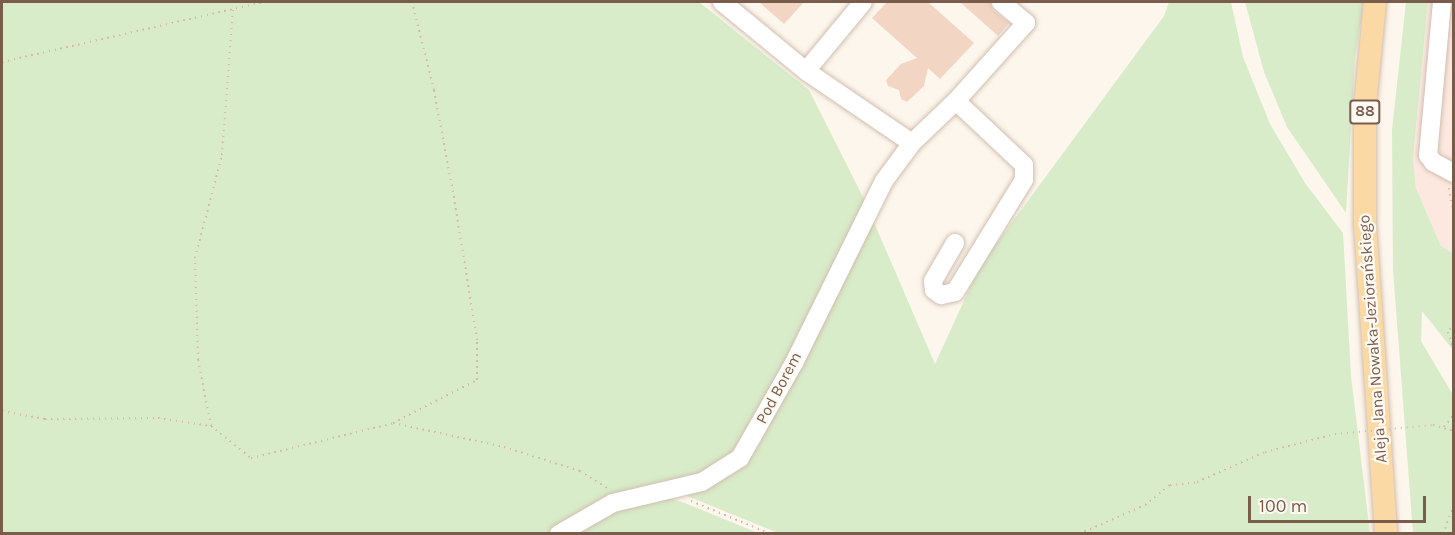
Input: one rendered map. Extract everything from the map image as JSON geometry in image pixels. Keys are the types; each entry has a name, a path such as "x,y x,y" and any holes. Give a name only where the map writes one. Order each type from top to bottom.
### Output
{"main road":[{"name":"Aleja Jana Nowaka-Jeziorańskiego","path":"1386,534 1365,224 1365,105 1387,3"},
{"name":"Aleja Jana Nowaka-Jeziorańskiego","path":"1387,3 1381,96 1378,244 1398,534"}],"street":[{"path":"722,2 806,71 912,143"},
{"path":"806,71 863,2"},
{"name":"Pod Borem","path":"559,534 613,504 702,482 740,458 749,446 884,181 912,143 956,101 1026,23 1001,2"},
{"path":"1442,2 1428,155 1450,171"},
{"path":"955,243 933,281 934,290 941,295 956,292 1024,180 1024,165 956,101"}],"path":[{"path":"2,62 262,2"},
{"path":"2,411 45,419 158,418 211,426 250,458 393,423 477,380 477,340 453,192 434,90 412,2"},
{"path":"211,426 198,360 195,258 222,155 233,9"},
{"path":"1450,171 1454,220"},
{"path":"1454,323 1448,332 1454,350"},
{"path":"1444,427 1454,414"},
{"path":"393,423 514,451 580,471 599,486 633,498"},
{"path":"1079,534 1145,505 1170,485 1197,482 1265,452 1335,434 1433,425 1454,432"},
{"path":"667,489 771,534"},
{"path":"1443,534 1454,504"}],"shaded area":[{"path":"1428,2 1453,2 1453,253 1441,246 1416,188 1413,158"}],"green space":[{"path":"2,2 699,2 809,90 868,207 744,446 698,480 582,511 548,533 2,533"},
{"path":"1169,2 1231,2 1243,57 1270,124 1305,183 1343,233 1351,376 1370,533 778,533 680,493 728,472 759,445 873,220 935,364 980,266 1164,16"},
{"path":"1245,2 1364,2 1355,58 1346,213 1287,127 1264,72"},
{"path":"1406,2 1428,2 1413,158 1416,188 1441,246 1453,253 1453,350 1422,311 1421,341 1453,395 1453,533 1413,533 1393,270 1392,130"},
{"path":"661,496 685,503 758,533 568,534 614,507"}],"building":[{"path":"759,2 804,2 784,24"},
{"path":"887,2 928,2 974,43 940,79 928,68 924,86 907,102 901,99 899,90 888,86 886,80 901,64 917,58 872,18"},
{"path":"960,2 990,2 993,10 1009,23 998,36"}]}
